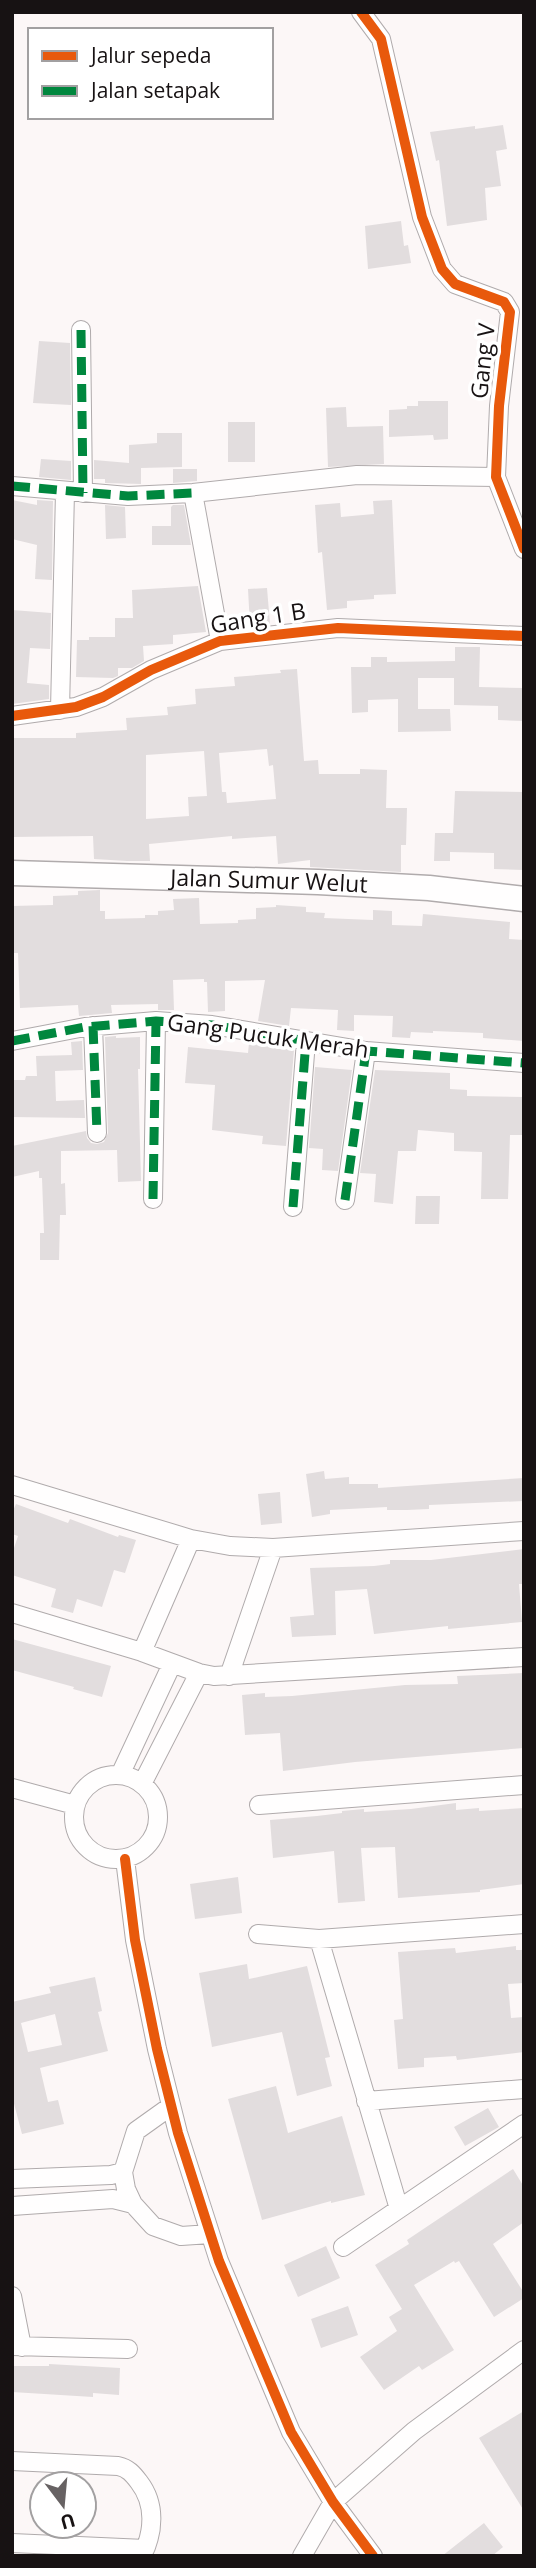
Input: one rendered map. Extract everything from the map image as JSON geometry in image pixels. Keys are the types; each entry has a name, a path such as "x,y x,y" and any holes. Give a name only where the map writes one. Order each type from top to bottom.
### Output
{"street":[{"name":"Gang V","path":"361,12 381,38 422,218 443,269 455,284 503,302 510,313 499,405 496,477 524,549"},
{"path":"60,710 81,330"},
{"path":"12,486 128,496 193,493 357,475 496,477"},
{"path":"193,493 220,641"},
{"name":"Gang 1 B","path":"12,716 76,707 103,697 151,670 220,641 338,628 524,636"},
{"name":"Jalan Sumur Welut","path":"12,873 332,883 429,888 524,899"},
{"path":"153,1199 156,1021"},
{"name":"Gang Pucuk Merah","path":"12,1041 93,1026 156,1021 212,1025 366,1051 524,1063"},
{"path":"93,1026 97,1133"},
{"path":"293,1206 306,1041"},
{"path":"345,1200 366,1051"},
{"path":"12,1485 191,1539 230,1546 272,1548 524,1531"},
{"path":"142,1652 191,1539"},
{"path":"229,1676 272,1548"},
{"path":"12,1613 142,1652 198,1673 229,1676 524,1657"},
{"path":"120,1775 172,1664"},
{"path":"142,1784 198,1673"},
{"path":"120,1775 142,1784 153,1796 158,1811 158,1826 152,1841 140,1852 125,1858 108,1859 92,1852 80,1839 74,1823 75,1805 92,1782 105,1776 120,1775"},
{"path":"259,1805 524,1784"},
{"path":"12,1788 75,1805"},
{"path":"125,1858 135,1940 157,2049 171,2106 219,2261 291,2432 333,2502 373,2556"},
{"path":"258,1934 319,1939 524,1924"},
{"path":"319,1939 399,2209"},
{"path":"366,2101 524,2089"},
{"path":"171,2106 136,2131 123,2172 126,2189 132,2204 153,2226 181,2236 210,2234"},
{"path":"343,2247 524,2124"},
{"path":"12,2179 111,2175 123,2172"},
{"path":"12,2206 113,2199 132,2204"},
{"path":"12,2296 17,2346 128,2349"},
{"path":"302,2556 333,2502 414,2431 524,2350"},
{"path":"12,2461 118,2466 131,2471 147,2491 153,2510 143,2552 12,2543"}],"building":[{"path":"503,125 507,149 496,151 501,186 485,188 487,220 447,226 439,160 436,161 430,132"},
{"path":"401,221 404,246 408,245 411,263 368,269 365,226"},
{"path":"39,341 70,343 71,405 33,403"},
{"path":"418,401 448,401 448,439 434,440 433,435 389,437 389,410 418,406"},
{"path":"346,407 347,427 383,426 384,464 328,467 326,408"},
{"path":"228,422 255,422 255,462 228,462"},
{"path":"157,433 182,433 182,467 141,468 141,484 105,483 105,479 94,479 94,460 129,463 129,445 157,443"},
{"path":"41,459 71,461 71,480 39,477"},
{"path":"173,469 197,469 197,481 173,483"},
{"path":"12,500 37,505 37,500 53,501 52,580 35,579 37,545 12,539"},
{"path":"392,500 396,594 374,595 374,599 347,601 347,608 327,610 322,552 318,553 315,505 340,503 341,517 374,514 373,501"},
{"path":"105,505 125,507 126,538 106,539"},
{"path":"173,505 184,505 191,545 152,545 152,526 171,526"},
{"path":"198,586 206,632 173,635 173,644 143,646 144,661 132,668 118,668 118,676 113,678 76,677 77,640 115,637 115,618 133,618 132,590"},
{"path":"267,588 270,624 250,626 248,589"},
{"path":"12,610 51,613 50,649 30,648 27,683 49,685 49,699 12,704"},
{"path":"455,647 480,647 479,687 524,688 524,721 498,720 498,706 454,705 454,678 418,678 418,709 450,709 451,731 398,732 398,699 368,700 368,712 352,713 351,667 371,667 371,657 387,657 387,662 455,661"},
{"path":"297,669 304,761 318,760 319,774 360,774 360,769 387,770 386,808 407,808 406,845 401,845 401,872 310,867 310,860 278,864 276,836 232,839 232,836 149,844 150,861 94,859 93,836 12,837 12,738 76,738 76,733 127,730 126,718 168,715 167,707 196,704 195,689 235,686 234,677 281,673 280,670","holes":["267,749 269,766 273,765 276,799 227,803 226,792 222,792 219,753","204,751 207,796 188,797 189,816 146,819 146,755"]},
{"path":"455,791 524,792 524,870 494,869 494,853 450,852 450,861 434,861 435,833 453,833"},
{"path":"100,890 100,911 105,911 105,919 145,918 145,915 158,915 158,911 174,910 173,899 199,898 200,924 238,923 238,920 256,919 256,908 276,905 306,907 306,912 325,913 324,918 373,920 373,910 392,911 392,925 422,926 423,914 510,922 509,939 524,940 524,1041 483,1038 483,1033 433,1031 411,1032 410,1038 392,1037 393,1016 354,1015 354,1031 337,1030 338,1010 291,1008 289,1026 258,1021 265,980 225,981 225,1011 208,1012 207,982 204,982 204,979 173,980 174,1010 158,1010 158,1004 111,1005 112,1013 79,1016 78,1005 20,1008 18,953 12,953 12,906 53,905 53,896 78,895 78,891"},
{"path":"105,1037 140,1037 138,1069 141,1181 118,1182 117,1150 61,1151 61,1184 65,1183 66,1215 60,1215 59,1260 40,1260 40,1233 44,1233 42,1178 39,1178 39,1171 12,1177 12,1146 86,1131 91,1143 104,1142 108,1133"},
{"path":"82,1041 83,1070 55,1071 56,1101 84,1100 85,1118 12,1117 12,1080 37,1076 36,1056 72,1055 71,1042"},
{"path":"249,1043 294,1050 286,1146 262,1144 263,1136 212,1130 215,1085 185,1083 188,1047 248,1053"},
{"path":"315,1067 352,1070 338,1171 322,1170 323,1149 309,1148"},
{"path":"375,1070 450,1073 450,1089 467,1090 467,1096 524,1097 524,1135 510,1135 508,1199 481,1199 482,1152 454,1151 454,1133 418,1130 416,1151 398,1151 393,1204 374,1202 376,1174 360,1173"},
{"path":"416,1196 440,1196 439,1224 415,1224"},
{"path":"324,1471 325,1479 349,1477 349,1484 378,1484 378,1488 524,1478 524,1501 429,1505 429,1509 387,1510 387,1507 330,1510 330,1514 312,1517 306,1474"},
{"path":"280,1492 282,1523 261,1525 258,1494"},
{"path":"16,1504 68,1523 70,1519 118,1537 119,1535 136,1540 125,1573 114,1570 102,1607 77,1599 73,1613 51,1607 56,1589 12,1575 12,1554 18,1536 12,1534 12,1513"},
{"path":"524,1549 524,1584 519,1584 522,1622 374,1634 367,1589 335,1591 336,1635 292,1637 290,1617 314,1615 310,1568 374,1566 390,1564 390,1560 431,1560"},
{"path":"12,1639 111,1666 102,1697 12,1670"},
{"path":"524,1673 524,1748 355,1762 283,1771 280,1733 245,1735 242,1695 265,1693 265,1697 292,1696 405,1685 458,1684 457,1676"},
{"path":"456,1803 456,1810 524,1808 524,1884 480,1892 398,1898 395,1847 361,1848 365,1901 338,1903 334,1851 273,1858 270,1820 342,1811 411,1809"},
{"path":"238,1877 242,1913 195,1919 190,1884"},
{"path":"516,1946 516,1950 524,1950 524,1983 508,1984 511,2018 524,2017 524,2052 457,2060 456,2056 424,2058 424,2067 398,2069 394,2020 403,2019 398,1952 455,1948 456,1953"},
{"path":"247,1964 249,1979 307,1966 330,2057 325,2058 332,2086 297,2096 282,2032 212,2047 199,1973"},
{"path":"95,1977 102,2011 98,2012 108,2051 40,2068 48,2102 58,2100 64,2124 22,2134 12,2096 12,2002 51,1993 49,1987","holes":["55,2014 62,2045 28,2052 21,2023"]},
{"path":"276,2086 288,2133 342,2116 365,2195 331,2201 262,2220 228,2099"},
{"path":"488,2108 499,2127 465,2146 454,2127"},
{"path":"513,2169 524,2187 524,2222 493,2244 524,2293 524,2298 494,2317 459,2261 454,2261 414,2285 454,2350 422,2370 419,2366 384,2390 360,2357 397,2331 389,2317 402,2309 375,2265 409,2244 407,2240"},
{"path":"326,2246 340,2278 298,2297 284,2265"},
{"path":"348,2306 358,2335 321,2348 311,2319"},
{"path":"49,2364 120,2368 119,2395 93,2393 93,2397 12,2392 12,2366"},
{"path":"524,2411 524,2511 479,2438"},
{"path":"484,2523 503,2547 492,2556 442,2556"}],"marked path":[{"path":"81,330 83,493"},
{"path":"12,486 128,496 193,493"},
{"path":"12,1041 85,1027 156,1021 212,1025 366,1051 524,1063"},
{"path":"153,1199 156,1021"},
{"path":"93,1026 97,1133"},
{"path":"293,1207 306,1041"},
{"path":"345,1200 366,1051"}],"cycle path":[{"path":"361,12 381,39 422,217 442,269 455,284 504,302 510,312 499,406 496,477 524,549"},
{"path":"12,716 76,707 103,697 151,670 220,641 338,628 524,636"},
{"path":"125,1859 135,1940 157,2049 178,2133 219,2261 291,2432 333,2502 373,2556"}]}
